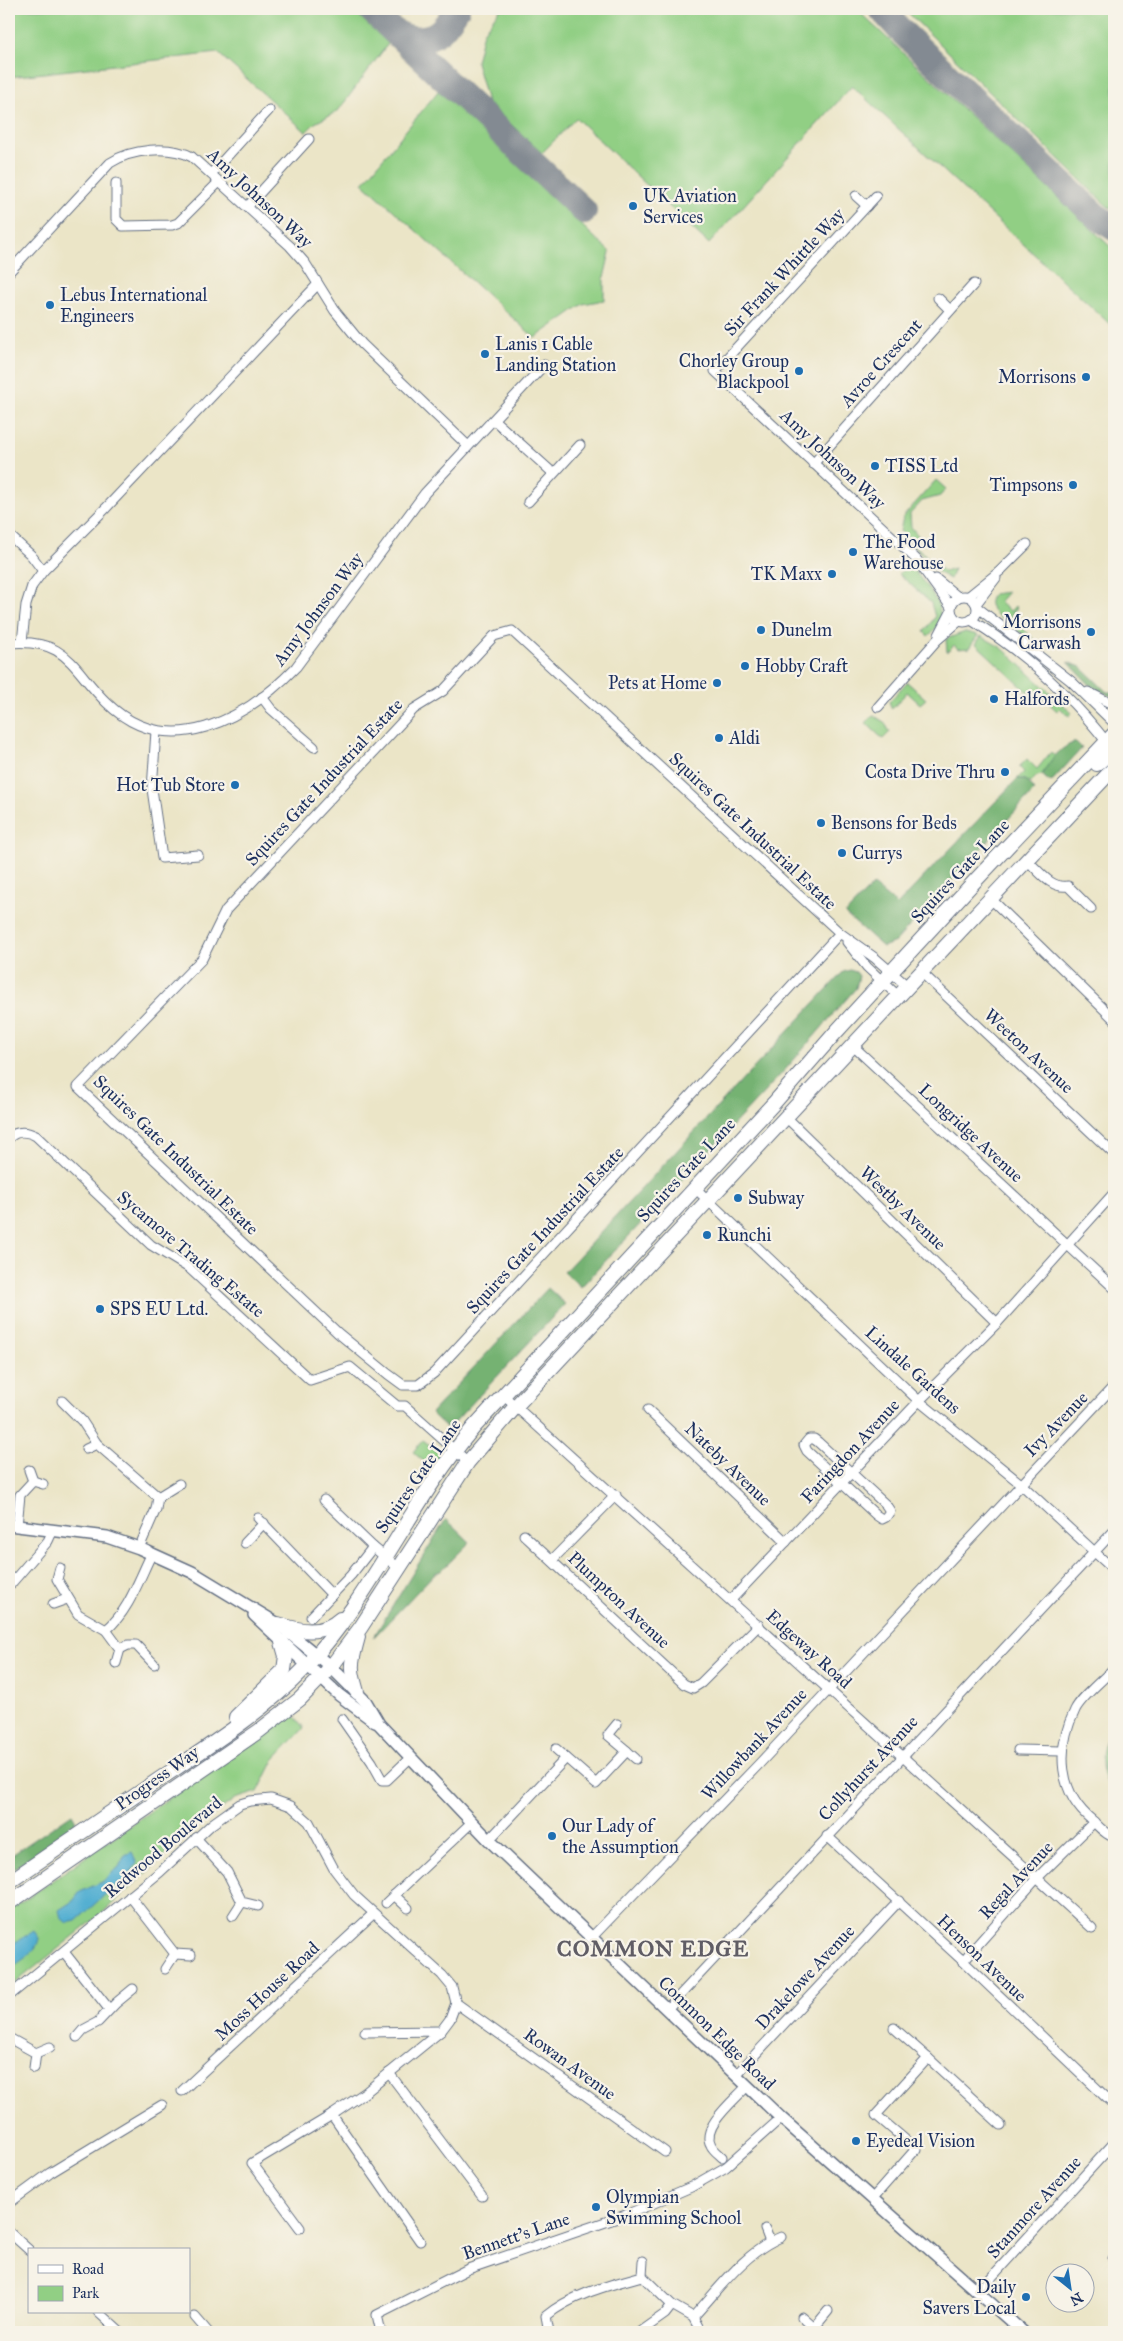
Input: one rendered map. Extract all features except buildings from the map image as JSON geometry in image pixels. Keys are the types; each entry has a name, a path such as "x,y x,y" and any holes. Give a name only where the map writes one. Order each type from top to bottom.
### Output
{"main road":[{"name":"Squires Gate Lane","path":"316,1655 350,1610 455,1450 503,1395 962,895 1019,847 1113,745"},
{"name":"Squires Gate Lane","path":"321,1678 362,1627 468,1462 516,1406 852,1045 1114,768"},
{"name":"Common Edge Road","path":"13,1526 107,1537 139,1548 192,1572 278,1624 357,1692 379,1724 488,1840 781,2118 1023,2332"},
{"name":"Common Edge Road","path":"240,1600 306,1666 357,1710 379,1724"},
{"path":"278,1624 299,1631 326,1628 350,1610"},
{"path":"357,1692 350,1661 362,1627"},
{"path":"222,1736 234,1718 284,1670 286,1656 282,1642"},
{"name":"Progress Way","path":"9,1882 222,1736 280,1693 316,1655"},
{"name":"Progress Way","path":"9,1903 259,1731 286,1710 321,1678"}],"street":[{"path":"211,174 269,110"},
{"path":"248,206 310,139"},
{"name":"Amy Johnson Way","path":"9,272 110,162 121,156 154,151 182,152 192,156 290,246 305,263 339,316 362,344 468,446"},
{"path":"116,183 116,219 123,226 172,225 178,223 219,182"},
{"path":"856,196 867,206"},
{"name":"Sir Frank Whittle Way","path":"715,371 876,196"},
{"path":"9,642 22,642 26,606 32,586 44,571 318,284"},
{"name":"Avroe Crescent","path":"813,464 974,284"},
{"path":"938,298 950,310"},
{"name":"Amy Johnson Way","path":"22,642 50,646 70,660 106,702 137,725 156,732 174,734 192,732 211,726 262,697 280,684 296,667 425,493 544,365"},
{"name":"Amy Johnson Way","path":"715,371 884,528 928,573 958,596"},
{"path":"494,420 553,474"},
{"path":"528,502 580,445"},
{"path":"9,535 31,555 44,571"},
{"path":"937,640 958,596 969,596 1000,571 1027,544"},
{"path":"971,620 976,616 977,606 1000,571"},
{"name":"Amy Johnson Way","path":"928,573 951,609"},
{"path":"969,596 977,606 1071,682 1114,723"},
{"path":"951,609 959,620"},
{"path":"878,707 937,640 959,620 971,620 1007,643 1060,690 1113,745"},
{"name":"Squires Gate Industrial Estate","path":"840,934 434,1373 418,1384 403,1385 338,1333 78,1087 202,959 226,910 414,708 443,691 494,636 512,631 840,934 876,958 887,977 903,991"},
{"path":"1071,682 1114,705"},
{"path":"262,697 271,708 314,747"},
{"path":"156,732 152,789 162,858 198,855"},
{"path":"1028,860 1054,885 1060,887 1068,886 1091,909"},
{"path":"991,899 1114,1019"},
{"path":"840,934 903,991"},
{"name":"Weeton Avenue","path":"921,972 1114,1154"},
{"name":"Longridge Avenue","path":"852,1045 1114,1288"},
{"name":"Westby Avenue","path":"786,1117 997,1323"},
{"name":"Sycamore Trading Estate","path":"9,1138 19,1132 28,1132 36,1136 150,1245 189,1268 310,1380 350,1367 397,1406 404,1406 455,1450"},
{"name":"Lindale Gardens","path":"695,1188 919,1401 1021,1484 1114,1570"},
{"name":"Faringdon Avenue","path":"731,1600 919,1401 997,1323 1114,1193"},
{"name":"Ivy Avenue","path":"1021,1484 1114,1386"},
{"name":"Edgeway Road","path":"503,1395 616,1495 1092,1928"},
{"path":"62,1401 82,1421 97,1444 158,1497"},
{"name":"Nateby Avenue","path":"648,1410 786,1542"},
{"path":"814,1439 886,1505 890,1511 886,1517 879,1518 842,1484 807,1451 805,1448 806,1442 814,1439"},
{"path":"86,1449 97,1444"},
{"path":"455,1450 468,1462"},
{"path":"13,1526 20,1495 38,1482 29,1470"},
{"path":"139,1548 156,1509 158,1497 179,1484"},
{"name":"Willowbank Avenue","path":"592,1938 759,1764 828,1688 1021,1484"},
{"path":"552,1560 616,1495"},
{"path":"324,1500 372,1547 400,1569"},
{"path":"245,1543 261,1521 332,1595"},
{"path":"9,1586 48,1541 53,1530"},
{"name":"Collyhurst Avenue","path":"667,2009 1114,1531"},
{"name":"Plumpton Avenue","path":"524,1534 684,1684 693,1688 701,1683 759,1625"},
{"name":"Squires Gate Lane","path":"311,1617 351,1575 372,1547"},
{"path":"106,1630 123,1611 152,1553"},
{"path":"60,1568 57,1579 67,1599 78,1614 106,1630 120,1649"},
{"path":"53,1604 67,1599"},
{"path":"116,1663 120,1649 128,1645 136,1645 154,1664"},
{"path":"1114,1668 1076,1708 1068,1726 1062,1751 1062,1766 1070,1796 1094,1822 1114,1837"},
{"path":"342,1720 372,1762 382,1780 387,1780 410,1758"},
{"path":"617,1724 608,1735 636,1759"},
{"path":"556,1749 596,1784 626,1751"},
{"path":"1018,1750 1062,1751"},
{"path":"488,1840 566,1758"},
{"name":"Redwood Boulevard","path":"9,1996 160,1872 196,1838 233,1808 250,1801 271,1799 291,1806 309,1822 341,1879 373,1914 442,1974 452,1987 456,2003"},
{"name":"Regal Avenue","path":"963,1961 1036,1879 1094,1822"},
{"path":"386,1903 471,1823"},
{"name":"Henson Avenue","path":"827,1836 899,1901 1114,2105"},
{"path":"196,1838 227,1872 242,1902 258,1906"},
{"path":"394,1895 408,1908"},
{"path":"130,1896 175,1954 190,1955"},
{"name":"Drakelowe Avenue","path":"736,2075 899,1901"},
{"path":"233,1916 242,1902"},
{"name":"Moss House Road","path":"182,2091 373,1914"},
{"path":"64,1952 109,2009"},
{"path":"165,1969 175,1954"},
{"path":"77,2037 83,2030 98,2022 109,2009 133,1989"},
{"path":"300,2228 252,2163 332,2115 389,2073 441,2031 450,2020 456,2003"},
{"name":"Rowan Avenue","path":"456,2003 664,2152"},
{"path":"894,2028 1001,2125"},
{"path":"365,2032 441,2031"},
{"path":"9,2038 36,2053"},
{"path":"36,2053 50,2047"},
{"path":"34,2068 36,2053"},
{"path":"872,2199 916,2149 876,2115 928,2058"},
{"path":"389,2073 482,2196"},
{"path":"722,2157 711,2146 709,2137 711,2126 747,2086"},
{"path":"9,2203 47,2175 162,2105"},
{"path":"332,2115 420,2241"},
{"name":"Bennett's Lane","path":"381,2332 377,2315 468,2269 626,2215 691,2187 726,2167 781,2118"},
{"name":"Stanmore Avenue","path":"978,2292 1114,2143"},
{"path":"765,2229 770,2242"},
{"path":"9,2232 28,2249"},
{"path":"693,2317 760,2248 782,2237"},
{"path":"643,2261 642,2276 672,2305 693,2317 701,2332"},
{"path":"549,2332 546,2316 553,2310 584,2294 642,2276"},
{"path":"641,2331 665,2314 672,2305"},
{"path":"802,2317 817,2330 828,2311"},
{"path":"100,2314 120,2332"},
{"path":"195,2317 208,2332"}],"green space":[{"path":"9,9 355,9 390,41 338,111 315,123 306,132 218,53 9,77"},
{"path":"500,9 856,9 1114,250 1114,328 852,86 709,244 576,118 542,153 487,102 476,62 483,32"},
{"path":"904,9 1114,9 1114,211 1105,204"},
{"path":"439,90 610,252 604,278 604,300 583,304 535,338 363,183"},
{"path":"936,480 946,489 940,496 922,501 910,514 911,527 920,538 911,542 944,572 954,569 950,579 939,573 900,531 903,517"},
{"path":"908,564 931,592 940,609 941,617 939,624 928,636 924,632 935,617 931,603 899,574"},
{"path":"1008,592 999,602 1010,611 1015,606 1017,608 1010,616 1040,645 1012,627 993,610 990,600 993,594"},
{"path":"965,632 978,635 969,648 958,649 954,645 947,652 946,639"},
{"path":"981,636 1002,648 1072,713 1069,716 1060,708 1057,711 1040,695 1035,699 976,644"},
{"path":"1068,662 1081,667 1107,692 1114,692 1114,698 1091,686"},
{"path":"907,682 926,699 920,704 907,692 892,709 889,702"},
{"path":"873,715 884,722 890,732 883,739 866,723"},
{"path":"1076,742 1082,748 1053,780 1049,781 1042,775 1048,764 1065,747"},
{"path":"1051,752 1055,756 1042,775 1037,776 1030,783 1024,779 1017,779 1024,772 1019,767 1027,759 1037,769"},
{"path":"1017,779 1028,782 1034,791 895,942 883,947 845,914 873,885 897,905"},
{"path":"850,970 856,972 859,976 856,988 786,1069 581,1287 564,1272 843,972"},
{"path":"548,1288 565,1304 448,1429 431,1413"},
{"path":"423,1440 439,1452 441,1458 435,1471 413,1452"},
{"path":"446,1519 470,1542 441,1571 435,1573 373,1638"},
{"path":"291,1712 304,1728 274,1760 258,1792 235,1799 197,1826 100,1915 9,1988 9,1911"},
{"path":"1114,1724 1114,1791 1104,1776 1102,1758 1106,1740"},
{"path":"72,1814 76,1821 65,1834 9,1872 9,1857"}],"water":[{"path":"132,1852 137,1863 127,1879 117,1884 76,1921 67,1923 61,1918 59,1910 73,1901 80,1892 102,1882 119,1867 125,1855"},
{"path":"34,1931 39,1938 35,1948 9,1969 9,1946"}],"taxiway":[{"path":"370,9 584,211"},
{"path":"393,30 410,38 429,37 443,29 457,9"},
{"path":"881,9 900,30 1095,215 1114,228"}],"place":[{"name":"UK Aviation Services","path":"633,206"},
{"name":"Lebus International Engineers","path":"50,305"},
{"name":"Lanis 1 Cable Landing Station","path":"485,354"},
{"name":"Chorley Group Blackpool","path":"799,371"},
{"name":"Morrisons","path":"1086,377"},
{"name":"TISS Ltd","path":"875,466"},
{"name":"Timpsons","path":"1073,485"},
{"name":"The Food Warehouse","path":"853,552"},
{"name":"TK Maxx","path":"832,574"},
{"name":"Dunelm","path":"761,630"},
{"name":"Morrisons Carwash","path":"1091,632"},
{"name":"Hobby Craft","path":"745,666"},
{"name":"Pets at Home","path":"717,683"},
{"name":"Halfords","path":"994,699"},
{"name":"Aldi","path":"719,738"},
{"name":"Costa Drive Thru","path":"1005,772"},
{"name":"Hot Tub Store","path":"235,785"},
{"name":"Bensons for Beds","path":"821,823"},
{"name":"Currys","path":"842,853"},
{"name":"Subway","path":"738,1198"},
{"name":"Runchi","path":"707,1235"},
{"name":"SPS EU Ltd.","path":"100,1309"},
{"name":"Our Lady of the Assumption","path":"552,1836"},
{"name":"Eyedeal Vision","path":"856,2141"},
{"name":"Olympian Swimming School","path":"596,2207"},
{"name":"Daily Savers Local","path":"1026,2297"}],"district":[{"name":"COMMON EDGE","path":"653,1948"}]}
